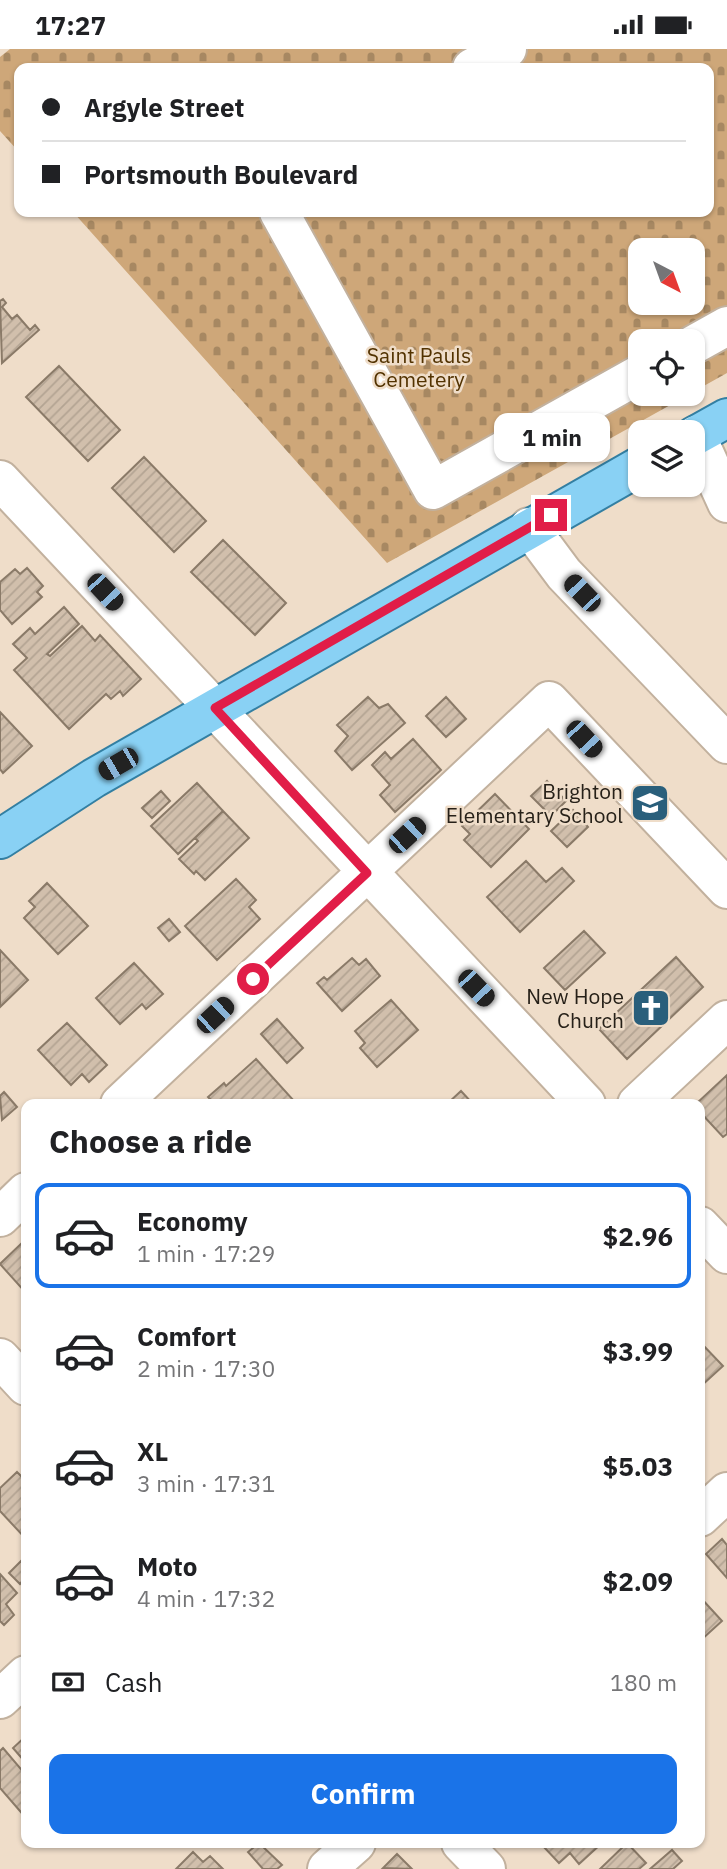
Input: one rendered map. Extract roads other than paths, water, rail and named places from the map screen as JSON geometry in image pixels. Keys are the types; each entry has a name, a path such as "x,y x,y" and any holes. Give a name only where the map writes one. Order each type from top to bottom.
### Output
{"main road":[{"path":"0,839 94,778 628,473"}],"street":[{"path":"481,63 507,49"},
{"path":"282,217 433,490 628,382"},
{"path":"705,339 727,327"},
{"path":"705,430 727,503"},
{"path":"0,480 581,1099"},
{"path":"529,527 564,574 727,744"},
{"path":"125,1099 549,701 727,888"},
{"path":"642,1099 727,1020"},
{"path":"705,1231 727,1255"},
{"path":"0,1359 21,1381"},
{"path":"705,1512 727,1492"},
{"path":"0,1699 21,1680"},
{"path":"327,1869 350,1848"},
{"path":"466,1848 486,1869"}],"place":[{"name":"Brighton Elementary School","path":"650,803"},
{"name":"New Hope Church","path":"651,1008"}],"park label":[{"name":"Saint Pauls Cemetery","path":"419,367"}]}
